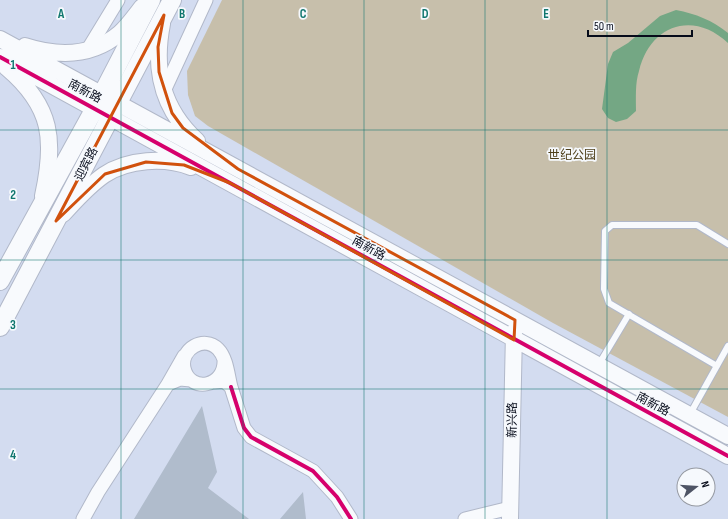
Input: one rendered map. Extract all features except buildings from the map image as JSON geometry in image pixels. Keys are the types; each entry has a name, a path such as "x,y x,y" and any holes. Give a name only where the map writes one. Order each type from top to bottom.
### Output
{"main road":[{"name":"迎宾路","path":"0,327 56,221 150,0"},
{"name":"迎宾路","path":"0,281 40,207 168,8"}],"street":[{"path":"87,51 118,0"},
{"path":"0,38 37,50 60,54 87,51 100,46 121,33 150,0"},
{"path":"164,91 206,0"},
{"path":"168,8 158,47 159,72 172,113 183,128 234,176"},
{"name":"南新路","path":"0,38 106,106"},
{"name":"南新路","path":"0,57 106,106 234,176 515,320 728,436"},
{"path":"0,62 25,86 38,103 47,124 51,152 49,170 40,207"},
{"path":"56,221 90,186 105,174 124,166 146,162 177,164 234,176"},
{"name":"南新路","path":"234,176 514,340 728,456"},
{"name":"新兴路","path":"510,514 515,320"},
{"path":"83,519 98,492 168,384 186,353 195,345 207,343 218,349 224,359 244,428 251,437 313,471 337,497 351,519"},
{"path":"186,353 183,364 187,376 191,380"},
{"path":"214,382 223,372 224,359"},
{"path":"168,384 180,379 191,380 202,384 224,381 231,387"},
{"path":"465,519 510,514"}],"lane":[{"path":"717,366 609,303 604,289 605,231 612,225 697,225 728,244"},
{"path":"598,365 629,314"},
{"path":"690,415 728,346"}],"highlighted area":[{"path":"164,15 158,47 159,72 172,113 183,128 238,169 515,320 514,340 230,183 184,165 146,162 105,174 56,221"}],"green space":[{"name":"世纪公园","path":"222,0 728,0 728,417 553,323 208,126 195,116 188,95 187,71"}],"shaded area":[{"path":"676,10 690,13 716,24 728,33 728,43 715,33 701,27 687,25 674,27 663,33 653,43 645,55 639,71 636,86 636,111 627,119 616,122 608,118 602,109 608,64 613,52 628,43 660,16"}],"cycle path":[{"path":"0,57 728,456"},
{"path":"231,387 244,428 251,437 313,471 337,497 351,519"}]}
